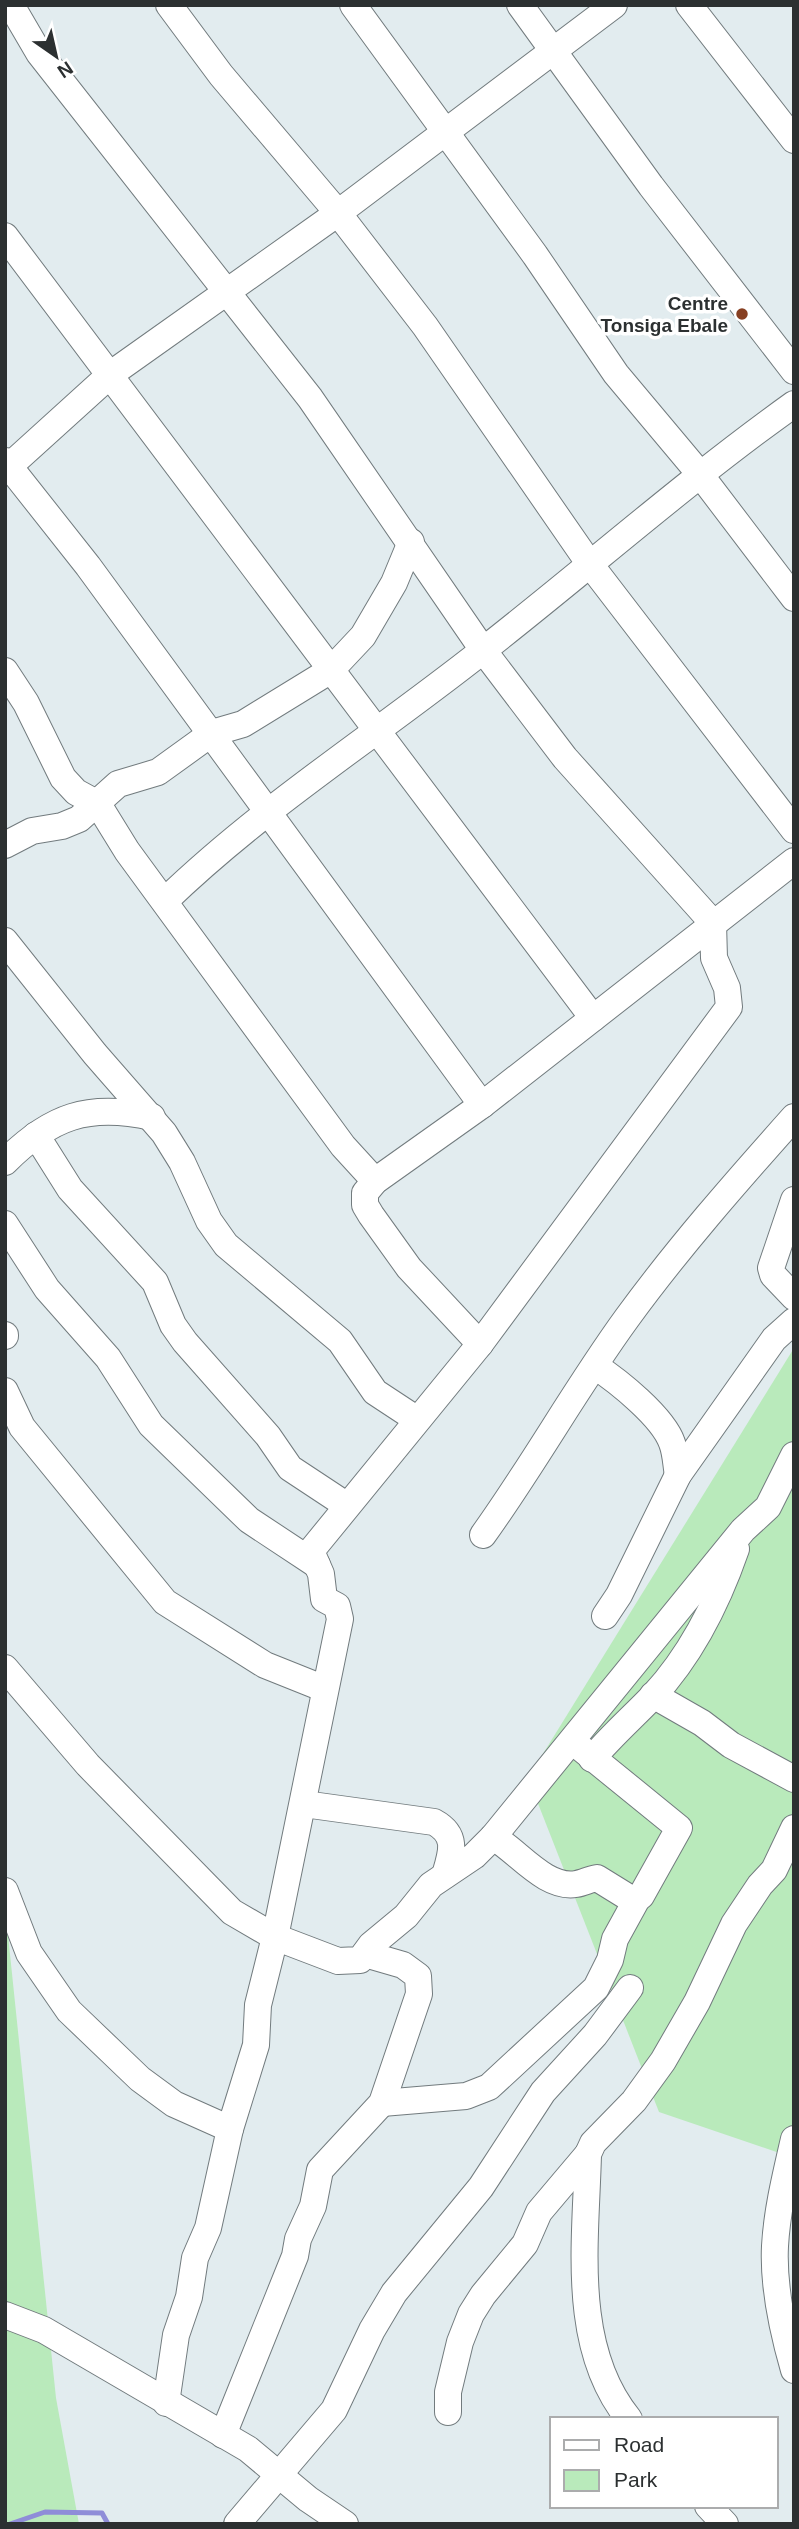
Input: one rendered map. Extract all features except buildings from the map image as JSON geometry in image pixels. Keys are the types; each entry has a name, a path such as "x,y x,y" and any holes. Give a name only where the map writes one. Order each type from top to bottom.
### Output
{"street":[{"path":"10,5 39,53 310,398 483,650 565,758 713,923 714,958 727,988 729,1007 480,1345 313,1546 311,1551 317,1565 324,1599 340,1611 304,1804 258,2005 256,2045 230,2129 208,2228 195,2258 189,2297 176,2335 166,2403"},
{"path":"169,5 220,75 338,213 425,326 589,563 794,831"},
{"path":"353,5 616,374 699,472 794,598"},
{"path":"520,5 651,186 794,370"},
{"path":"482,1105 88,566 7,466 111,374 338,213 614,5"},
{"path":"689,5 794,140"},
{"path":"5,236 593,1018"},
{"path":"165,901 212,856 483,650 699,472 794,404"},
{"path":"5,845 32,831 70,823 98,804 118,784 159,772 212,733 243,724 331,670 363,636 394,583 411,542"},
{"path":"5,671 26,703 63,778 76,792 98,804 127,851 343,1146 375,1181"},
{"path":"480,1345 409,1268 365,1205 365,1193 375,1181 482,1105 794,861"},
{"path":"5,941 95,1054 152,1117 182,1162 209,1221 226,1245 340,1341 375,1392 416,1419"},
{"path":"5,1162 36,1135 72,1115 118,1109 152,1117"},
{"path":"484,1535 627,1318 708,1216 794,1117"},
{"path":"36,1135 70,1189 155,1282 173,1325 185,1342 268,1436 290,1468 346,1505"},
{"path":"794,1200 771,1268 773,1275 794,1297"},
{"path":"5,1224 47,1289 107,1358 151,1425 249,1520 317,1565"},
{"path":"605,1616 619,1594 677,1475 775,1339 794,1321"},
{"path":"595,1366 613,1377 658,1418 672,1443 677,1475"},
{"path":"5,1391 22,1427 165,1602 265,1665 325,1689"},
{"path":"5,1668 103,1781 232,1912 275,1937 338,1961 360,1960 406,1916 431,1885 474,1856 493,1837 743,1530 768,1507 794,1455"},
{"path":"592,1759 653,1695 693,1641 715,1603 743,1530"},
{"path":"653,1695 702,1723 731,1745 794,1779"},
{"path":"382,2103 466,2096 488,2087 596,1988 610,1960 614,1939 679,1828 572,1741"},
{"path":"304,1804 434,1822 445,1828 452,1839 452,1852 445,1875"},
{"path":"448,2412 448,2392 460,2342 482,2295 525,2244 539,2212 588,2154 593,2143 635,2101 663,2061 697,2002 734,1924 760,1885 774,1870 794,1828"},
{"path":"493,1837 549,1879 566,1885 597,1878 631,1899 637,1899"},
{"path":"5,1891 29,1954 69,2011 140,2079 165,2098 230,2129"},
{"path":"223,2434 295,2256 298,2239 313,2206 320,2170 382,2103 420,1984 418,1976 402,1965 365,1954"},
{"path":"237,2524 334,2410 372,2330 394,2293 481,2188 543,2092 595,2035 630,1987"},
{"path":"794,2139 782,2193 775,2248 781,2309 794,2370"},
{"path":"588,2154 586,2306 600,2368 612,2398 627,2417"},
{"path":"5,2315 44,2330 248,2449 345,2524"},
{"path":"710,2508 725,2524"}],"green space":[{"path":"794,1348 794,2158 659,2112 528,1778"},
{"path":"5,1906 56,2398 79,2524 5,2524"}],"waterway":[{"path":"10,2524 45,2512 102,2513 108,2524"}],"place":[{"name":"Centre Tonsiga Ebale","path":"742,314"}]}
